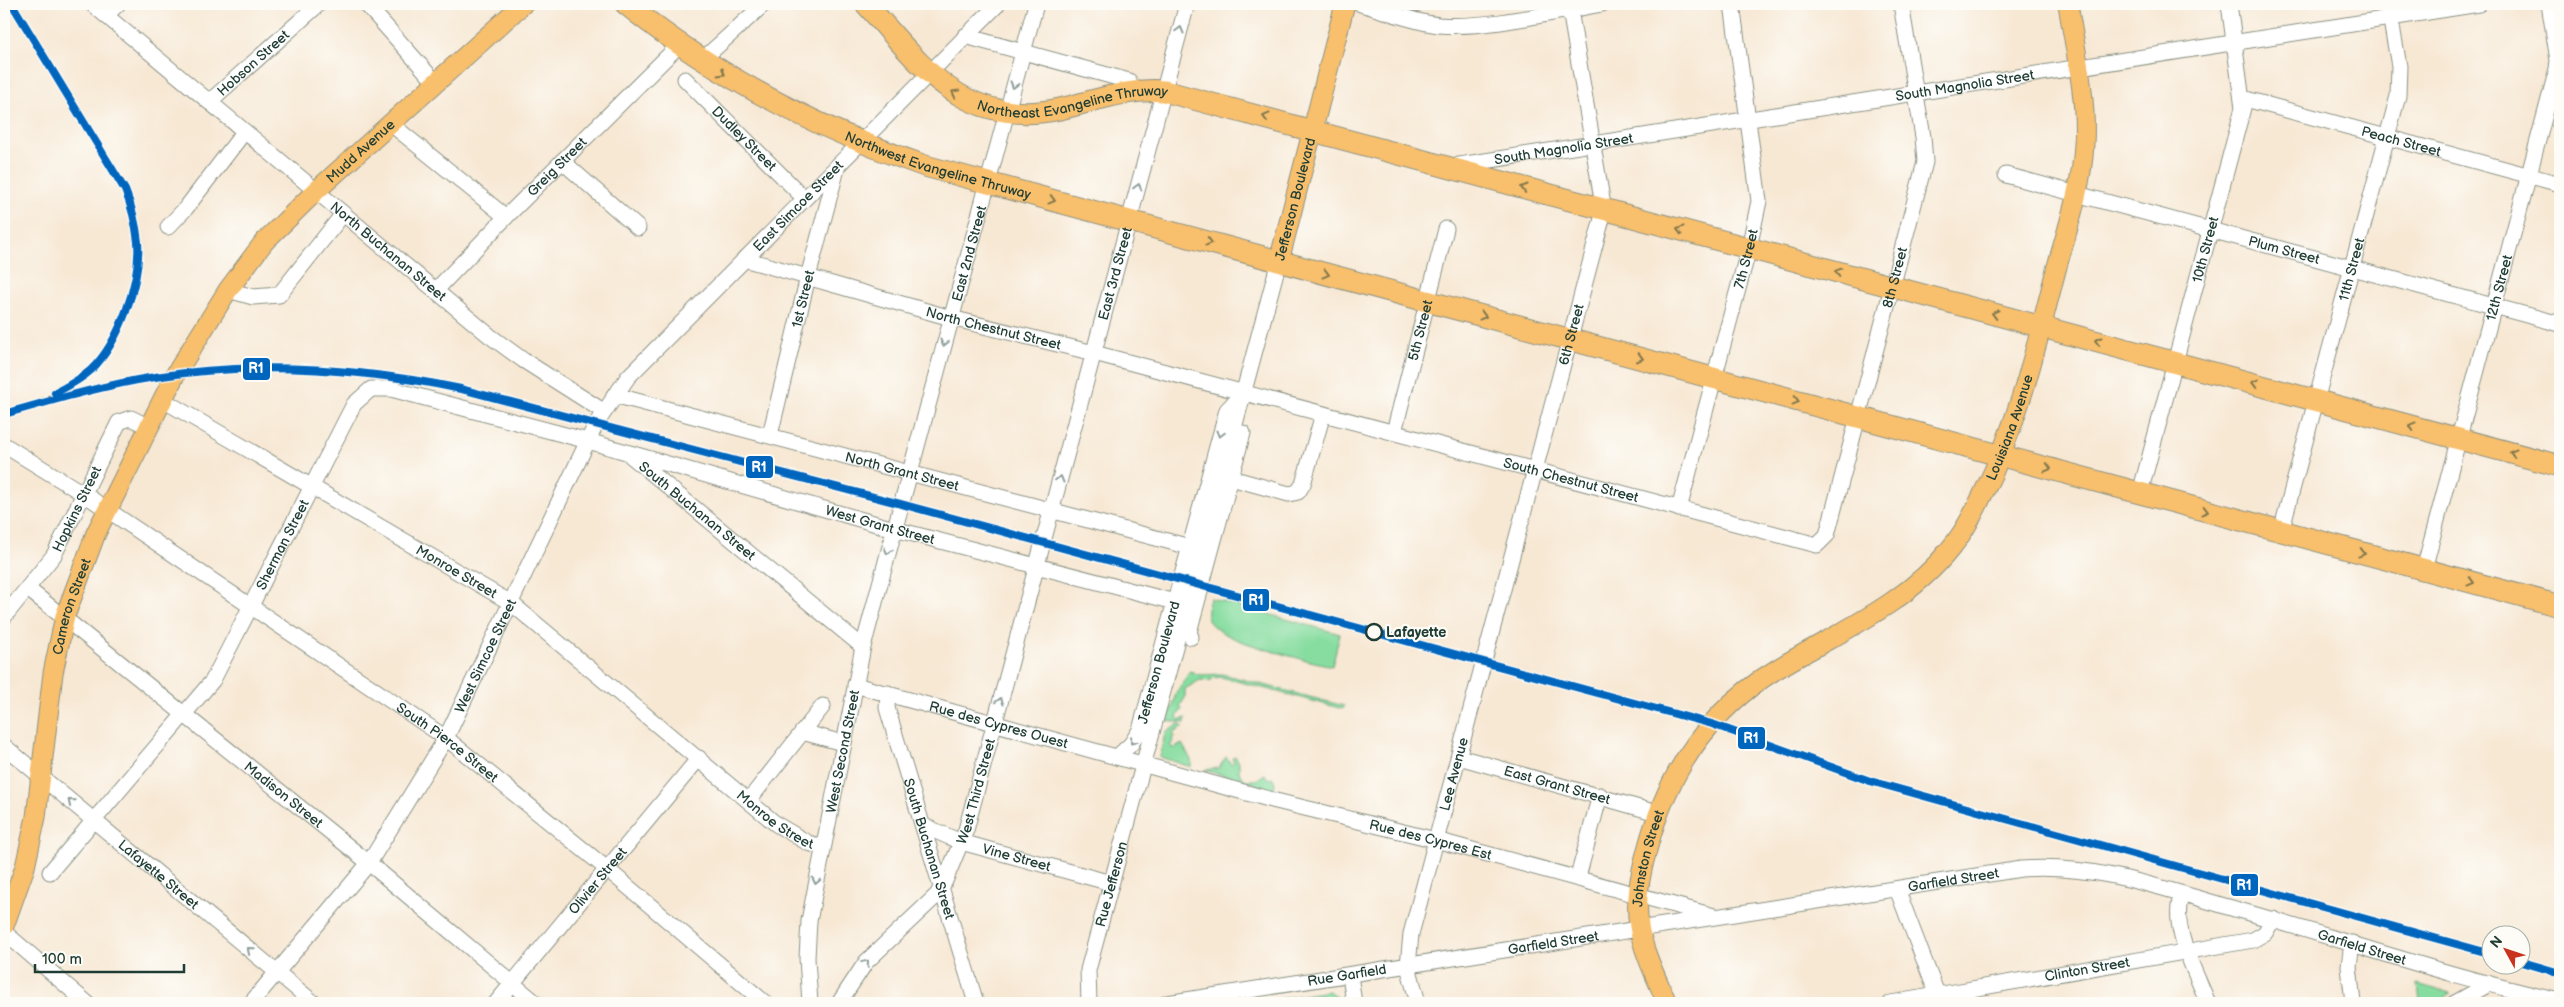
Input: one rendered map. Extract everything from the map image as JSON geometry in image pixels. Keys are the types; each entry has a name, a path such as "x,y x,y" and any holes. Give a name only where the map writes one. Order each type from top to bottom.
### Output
{"highway":[{"name":"Northwest Evangeline Thruway","path":"626,4 679,45 791,112 860,142 925,166 2560,606"},
{"name":"Northeast Evangeline Thruway","path":"866,4 928,73 956,94 987,107 1007,110 1042,111 1128,91 1164,91 1313,129 1604,211 2042,326 2560,466"}],"main road":[{"name":"Mudd Avenue","path":"213,314 228,290 264,242 316,191 523,4"},
{"name":"Jefferson Boulevard","path":"1279,261 1346,4"},
{"name":"Louisiana Avenue","path":"1712,724 1736,698 1760,681 1892,602 1929,573 1960,536 2001,455 2025,389 2042,326 2075,194 2084,146 2084,104 2068,4"},
{"name":"Cameron Street","path":"4,926 25,867 36,817 53,673 65,616 83,563 175,375 213,314"},
{"name":"Johnston Street","path":"1666,1003 1639,930 1638,894 1640,875 1657,813 1684,759 1712,724"}],"street":[{"name":"North Buchanan Street","path":"92,4 435,291 523,360 603,411"},
{"path":"106,15 118,4"},
{"name":"Hobson Street","path":"209,102 319,4"},
{"path":"366,4 436,83"},
{"path":"702,60 764,4"},
{"name":"East Simcoe Street","path":"603,411 628,377 998,4"},
{"name":"East 2nd Street","path":"901,504 1036,4"},
{"name":"East 3rd Street","path":"1042,543 1187,4"},
{"path":"1361,4 1420,22 1452,25 1483,23 1570,6 1602,4"},
{"name":"7th Street","path":"1679,509 1749,248 1759,194 1732,4"},
{"name":"8th Street","path":"1820,544 1826,535 1925,162 1923,137 1901,4"},
{"name":"10th Street","path":"2140,493 2241,119 2242,98 2229,4"},
{"name":"South Magnolia Street","path":"1448,166 2235,42 2389,11 2480,4"},
{"name":"12th Street","path":"2424,569 2557,69 2558,44 2549,4"},
{"name":"6th Street","path":"1483,662 1571,340 1604,211 1591,143 1570,6"},
{"name":"11th Street","path":"2281,531 2387,136 2400,78 2389,11"},
{"path":"965,36 1128,81"},
{"name":"Greig Street","path":"435,291 506,217 679,45"},
{"name":"Dudley Street","path":"684,79 804,198"},
{"name":"Peach Street","path":"2242,98 2560,184"},
{"path":"391,124 506,217"},
{"path":"168,227 186,208 244,132"},
{"path":"562,161 638,228"},
{"name":"1st Street","path":"770,435 808,277 838,164"},
{"name":"Plum Street","path":"2006,175 2560,324"},
{"path":"228,290 253,297 279,295 344,214"},
{"name":"5th Street","path":"1394,432 1446,229"},
{"name":"North Chestnut Street","path":"744,259 951,318 1094,353 1243,393"},
{"name":"Jefferson Boulevard","path":"1142,764 1279,261"},
{"name":"Sherman Street","path":"50,872 186,714 219,671 250,606 354,404 371,389 391,389 588,440"},
{"name":"Jefferson Boulevard","path":"1191,637 1189,632 1248,416 1243,393"},
{"name":"Jefferson Boulevard","path":"1117,757 1131,744 1140,730 1226,410 1243,393"},
{"name":"South Chestnut Street","path":"1243,393 1810,545 1820,544"},
{"name":"North Grant Street","path":"614,395 1052,509 1190,547"},
{"name":"Monroe Street","path":"163,400 511,602 789,833 808,843 823,847"},
{"name":"West Simcoe Street","path":"251,1003 369,863 446,738 603,411"},
{"path":"1231,478 1288,494 1298,492 1303,484 1322,414"},
{"name":"Hopkins Street","path":"4,617 54,555 119,422 131,418 150,427"},
{"name":"West Grant Street","path":"588,440 894,529 1036,564 1175,602"},
{"name":"South Pierce Street","path":"4,445 84,494 446,738 607,869 760,1002"},
{"name":"South Buchanan Street","path":"626,452 863,646"},
{"name":"West Second Street","path":"810,1003 807,958 809,921 863,646 901,504"},
{"name":"West Third Street","path":"840,1003 866,962 930,903 942,886 961,842 1042,543"},
{"name":"Madison Street","path":"28,589 65,616 369,863 536,1003"},
{"name":"Lee Avenue","path":"1418,1003 1408,966 1411,934 1483,662"},
{"name":"Rue des Cypres Ouest","path":"855,685 1142,764"},
{"name":"South Buchanan Street","path":"888,693 887,708 976,1003"},
{"path":"749,800 823,706"},
{"path":"802,732 843,743"},
{"name":"Lafayette Street","path":"4,746 314,1003"},
{"name":"East Grant Street","path":"1459,757 1600,795 1657,813"},
{"name":"Olivier Street","path":"496,1003 699,758"},
{"name":"Rue des Cypres Est","path":"1142,764 1276,801 1578,877 1718,917"},
{"name":"Rue Jefferson","path":"1089,1003 1087,975 1142,764"},
{"path":"1578,877 1600,795"},
{"name":"Vine Street","path":"924,826 961,842 1111,883"},
{"name":"Garfield Street","path":"1408,966 2020,869 2060,868 2114,875 2463,977 2560,1001"},
{"path":"1897,889 1939,999"},
{"path":"2182,894 2178,918 2208,1003"},
{"name":"Clinton Street","path":"1891,1003 1939,999 2260,937 2270,927 2272,920"},
{"path":"4,932 87,1003"},
{"path":"2352,943 2349,966 2353,1003"},
{"name":"Rue Garfield","path":"1167,1003 1206,1000 1408,966"},
{"path":"1350,975 1354,1003"},
{"path":"2454,1003 2463,977"},
{"path":"2454,1003 2489,984"}],"green space":[{"path":"1210,598 1340,634 1332,666 1285,655 1228,636 1215,628 1208,620 1207,612"},
{"path":"1190,671 1200,675 1222,674 1344,706 1343,709 1221,677 1212,678 1211,681 1200,680 1185,689 1185,698 1180,706 1182,709 1177,717 1180,720 1186,718 1185,723 1168,721 1176,693"},
{"path":"1179,724 1183,727 1173,733 1175,737 1172,739 1174,742 1170,745 1173,749 1182,744 1191,760 1191,767 1160,757 1165,733"},
{"path":"1235,756 1239,762 1239,772 1245,780 1256,780 1265,774 1269,779 1272,778 1275,783 1274,787 1272,789 1204,770 1219,768 1226,757 1231,764 1234,762 1232,758"},
{"path":"2418,984 2450,993 2437,1003 2420,1003"},
{"path":"1329,991 1343,1003 1253,1003"}],"railway":[{"path":"4,414 63,390 94,368 105,353 124,317 131,298 138,259 136,228 125,190 12,4"}],"transit line":[{"name":"R1","path":"12,4 125,190 130,203 138,242 138,258 132,293 111,344 91,370 55,393"},
{"name":"R1","path":"4,414 79,393 136,380 232,369 309,369 347,372 385,376 461,389 901,504 1712,724 1870,781 2482,951"},
{"name":"R1","path":"2532,965 2560,973"}],"place":[{"name":"Lafayette","path":"1374,632"}]}
